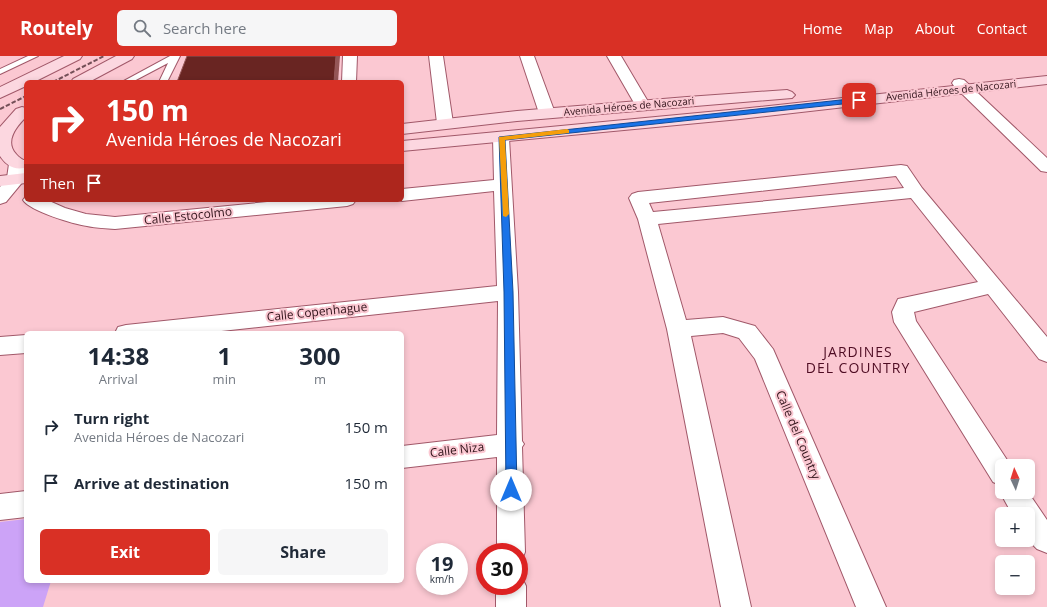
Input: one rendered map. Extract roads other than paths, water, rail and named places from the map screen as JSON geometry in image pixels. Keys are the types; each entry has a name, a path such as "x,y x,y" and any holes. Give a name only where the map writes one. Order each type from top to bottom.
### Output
{"main road":[{"path":"82,80 127,56"},
{"path":"26,80 67,57"},
{"name":"Avenida Héroes de Nacozari","path":"404,129 445,123 547,113 725,98 935,86 962,86 1047,72"},
{"name":"Avenida Héroes de Nacozari","path":"404,146 502,138 962,86 1047,80"},
{"path":"0,93 24,81"},
{"path":"0,123 24,111"},
{"path":"17,173 6,155 1,142 2,135 8,126 24,111"},
{"path":"0,165 17,173"}],"street":[{"path":"349,80 350,56"},
{"path":"436,56 445,123"},
{"path":"527,56 547,113"},
{"path":"614,56 642,105"},
{"path":"962,86 1047,167"},
{"path":"502,138 508,292 511,543"},
{"path":"736,607 678,329 647,219 638,198 901,170 916,192 1047,353"},
{"path":"17,173 24,189"},
{"path":"0,198 17,173"},
{"path":"404,195 504,184"},
{"name":"Calle Estocolmo","path":"36,202 58,212 86,220 115,223 327,202"},
{"path":"992,286 906,304 902,312 905,322 995,463"},
{"name":"Calle Copenhague","path":"145,331 508,292"},
{"name":"Calle del Country","path":"678,329 724,325 748,332 764,355 870,607"},
{"path":"0,346 24,344"},
{"name":"Calle Niza","path":"404,457 511,444"},
{"path":"1018,499 1038,524"},
{"path":"0,507 24,504"},
{"path":"511,595 511,607"}],"lane":[{"path":"0,72 34,56"},
{"path":"130,80 175,57"},
{"path":"164,80 175,57"}],"railway":[{"path":"57,80 104,56"},
{"path":"0,109 24,97"}],"district":[{"name":"JARDINES DEL COUNTRY","path":"858,360"}]}
